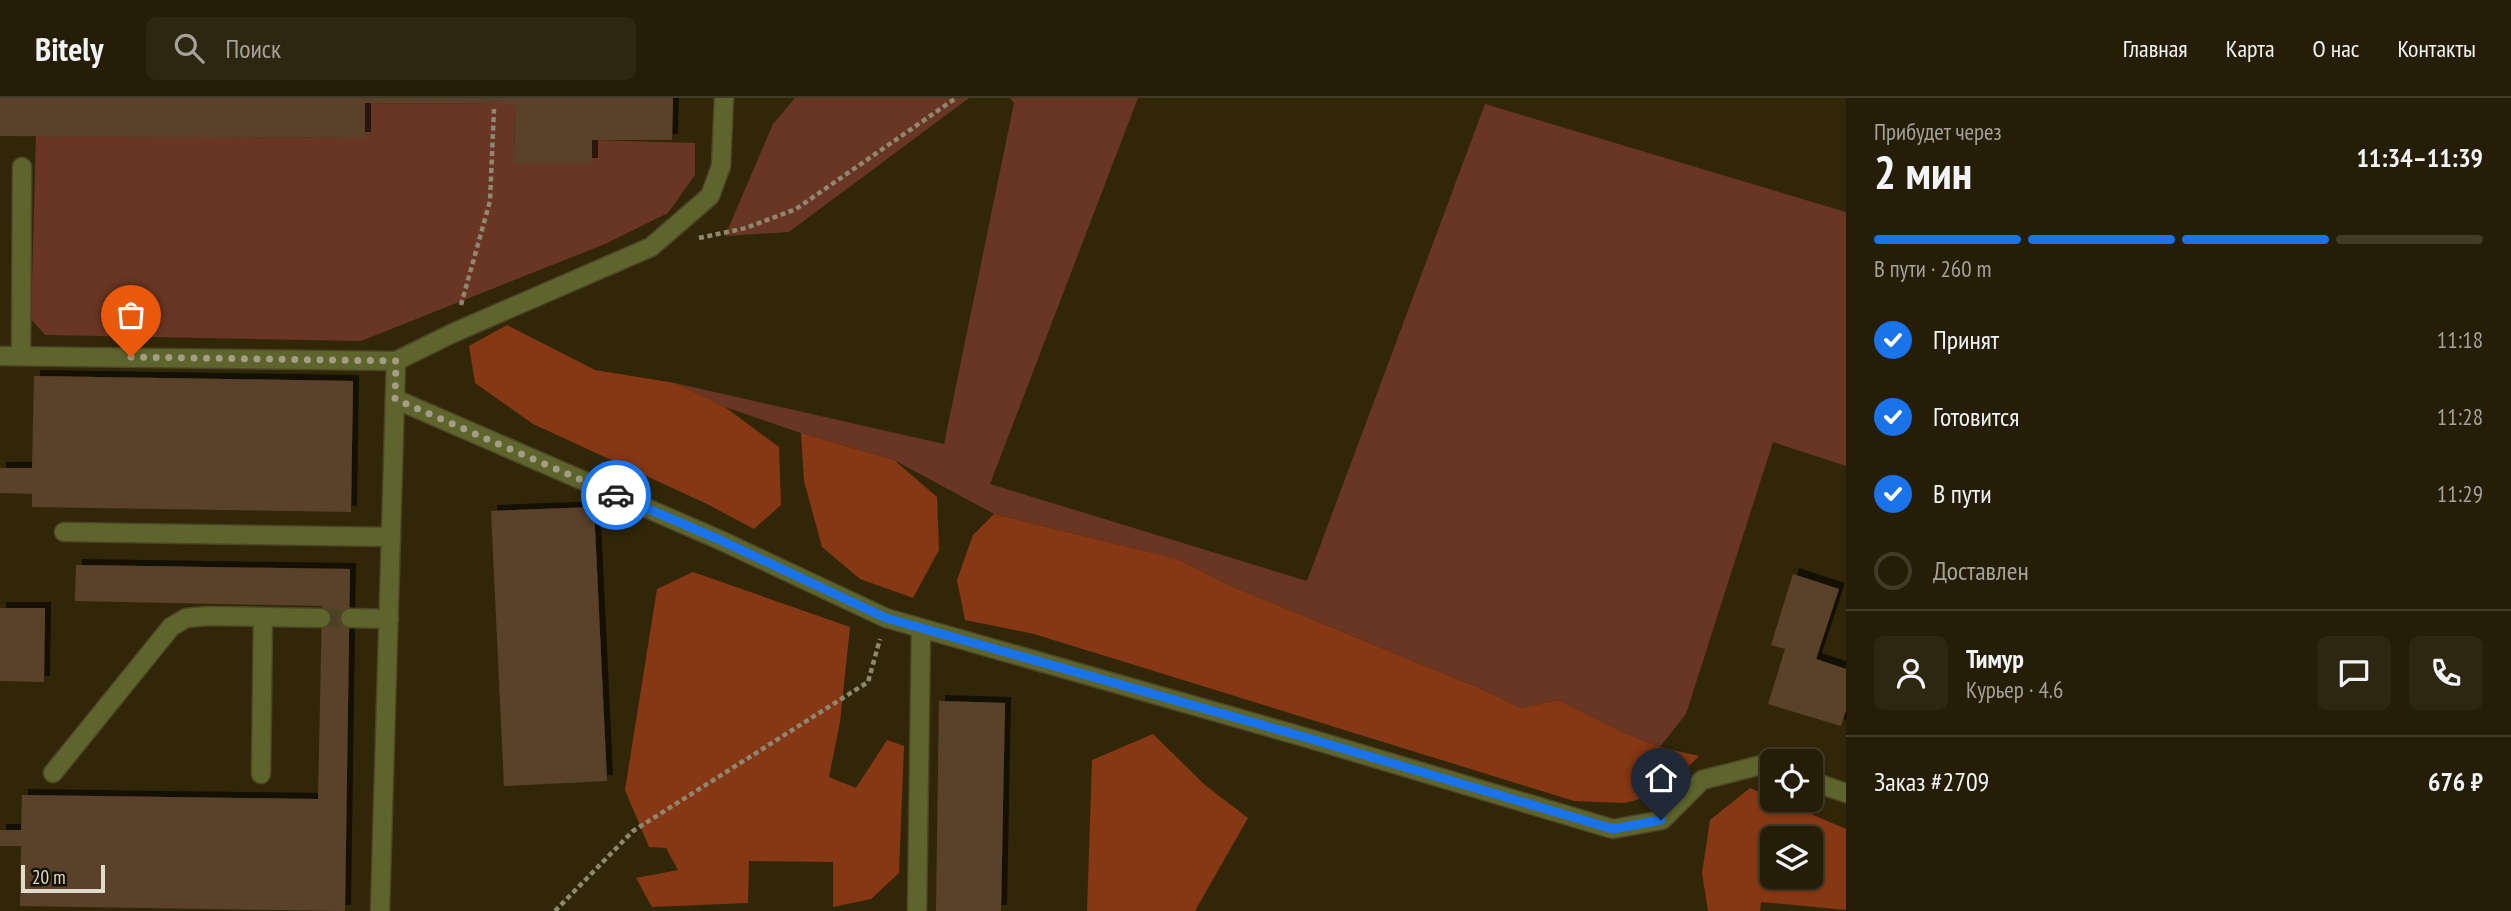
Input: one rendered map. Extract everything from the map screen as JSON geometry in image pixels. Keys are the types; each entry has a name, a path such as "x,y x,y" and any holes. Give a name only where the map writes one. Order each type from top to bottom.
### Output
{"lane":[{"path":"0,356 396,361 453,333 651,247 710,195 721,166 724,98"},
{"path":"20,356 22,167"},
{"path":"380,911 396,361"},
{"path":"395,399 720,540 886,618 1304,737 1613,829 1661,820 1702,780 1760,765"},
{"path":"64,532 391,537"},
{"path":"261,774 263,617"},
{"path":"53,773 171,627 186,618 321,618"},
{"path":"350,618 389,619"},
{"path":"917,911 921,628"},
{"path":"1823,785 1846,793"}],"path":[{"path":"690,239 746,228 796,209 956,98"},
{"path":"453,333 489,201 494,109"},
{"path":"555,911 633,831 868,682 886,618"}],"shaded area":[{"path":"795,98 969,98 789,232 725,236 773,124"},
{"path":"1010,98 1138,98 990,484 1307,581 1485,104 1846,212 1846,466 1773,442 1686,714 1660,747 1622,732 1558,700 1521,708 1231,586 1178,559 994,514 894,460 725,407 675,383 944,444 1014,103"},
{"path":"365,103 515,104 514,163 592,140 695,143 695,175 668,213 605,244 361,341 45,335 31,319 36,136 364,138"},
{"path":"507,325 595,370 675,383 725,407 779,447 781,505 754,529 705,503 533,424 475,383 469,346"},
{"path":"801,433 894,460 937,497 939,550 913,598 860,579 822,547 804,481"},
{"path":"994,514 1178,559 1231,586 1521,708 1558,700 1622,732 1660,747 1699,756 1662,793 1625,803 1574,801 1034,634 965,620 957,580 973,535"},
{"path":"693,572 850,627 840,722 829,777 856,788 887,740 904,746 899,873 871,899 833,907 833,862 749,861 748,903 652,907 636,878 678,870 666,848 649,847 625,790 657,589"},
{"path":"1153,734 1205,785 1248,818 1195,911 1087,911 1092,760"},
{"path":"1750,788 1760,792 1760,812 1806,812 1846,829 1846,910 1761,902 1760,911 1708,911 1702,873 1710,820"}],"building":[{"path":"0,98 673,98 672,140 592,140 592,164 514,164 515,104 365,103 365,138 0,136"},
{"path":"34,376 353,381 351,512 32,507 32,494 0,493 0,468 32,468"},
{"path":"594,507 607,781 504,786 491,511"},
{"path":"76,565 350,569 345,911 20,906 21,846 0,846 0,830 21,830 22,795 318,799 322,606 75,601"},
{"path":"1793,574 1839,589 1816,659 1846,669 1846,710 1841,726 1768,704 1785,649 1771,645"},
{"path":"0,608 45,608 44,682 0,681"},
{"path":"939,701 1005,703 1001,911 936,911"}],"tunnel":[{"path":"321,618 350,618"}],"way so far":[{"path":"131,357 396,361 395,399 616,495"}],"route":[{"path":"616,495 720,540 886,618 1304,737 1613,829 1661,820"}]}
